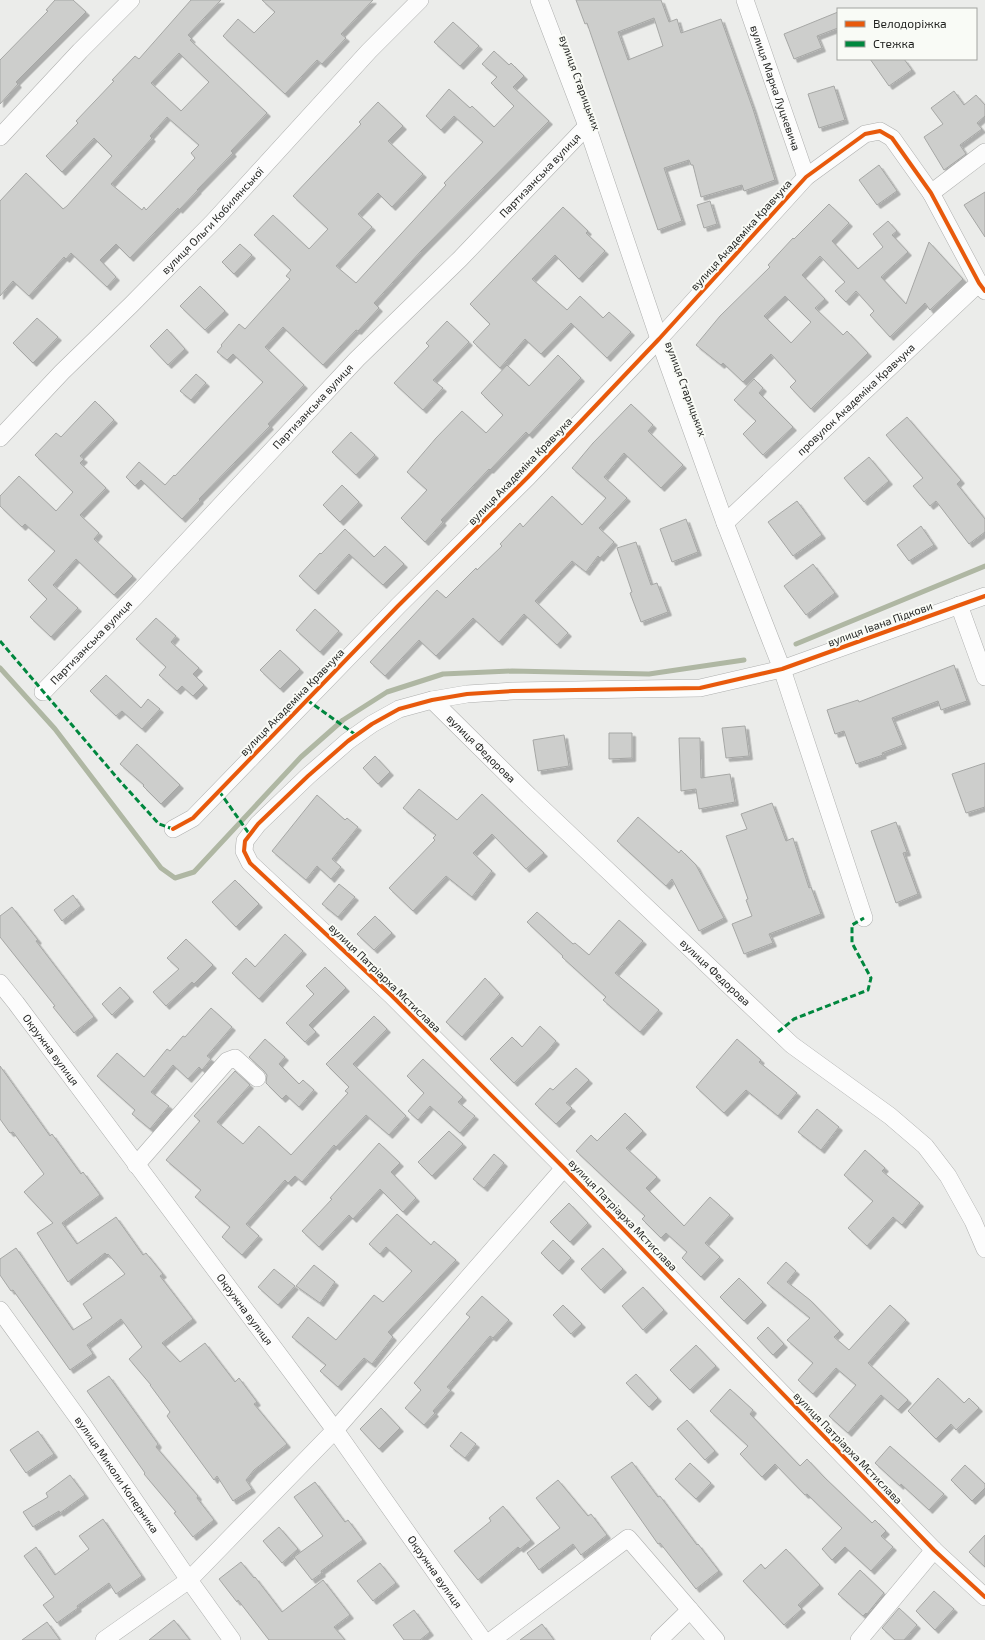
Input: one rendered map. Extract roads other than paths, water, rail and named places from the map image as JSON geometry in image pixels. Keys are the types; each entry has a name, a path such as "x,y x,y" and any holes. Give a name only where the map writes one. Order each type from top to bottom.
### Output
{"street":[{"path":"0,137 80,51 131,0"},
{"name":"вулиця Ольги Кобилянської","path":"0,438 62,372 213,222 369,51 420,0"},
{"name":"вулиця Старицьких","path":"540,0 587,126 659,339 725,523 782,669"},
{"name":"вулиця Марка Луцкевича","path":"746,0 806,177"},
{"name":"Партизанська вулиця","path":"43,692 135,597 357,360 460,259 587,126"},
{"name":"вулиця Академіка Кравчука","path":"173,829 193,818 398,606 528,477 659,339 806,177 865,134 880,131 892,138 931,193"},
{"path":"982,287 931,193 985,152"},
{"name":"провулок Академіка Кравчука","path":"725,523 982,287"},
{"name":"вулиця Івана Підкови","path":"244,851 245,841 258,824 308,776 348,741 372,724 399,709 432,700 467,694 513,691 700,688 782,669 985,596"},
{"path":"959,605 985,677"},
{"path":"782,669 864,918"},
{"name":"вулиця Федорова","path":"432,700 529,796 792,1045 890,1116 925,1146 948,1176 973,1221 985,1249"},
{"name":"вулиця Патріарха Мстислава","path":"244,851 250,863 391,995 564,1168 934,1550 985,1597"},
{"name":"Окружна вулиця","path":"0,983 335,1430 483,1640"},
{"path":"136,1165 227,1061 235,1058 257,1078"},
{"path":"104,1640 188,1580 335,1430 564,1168"},
{"name":"вулиця Миколи Коперника","path":"0,1310 84,1425 188,1580 232,1640"},
{"path":"492,1640 628,1538 716,1640"},
{"path":"860,1640 934,1550"},
{"path":"659,1640 690,1610"}],"waterway":[{"path":"796,644 985,566"},
{"path":"0,668 55,729 161,868 175,878 194,872 301,757 343,720 387,692 443,674 512,671 649,674 744,660"}]}
